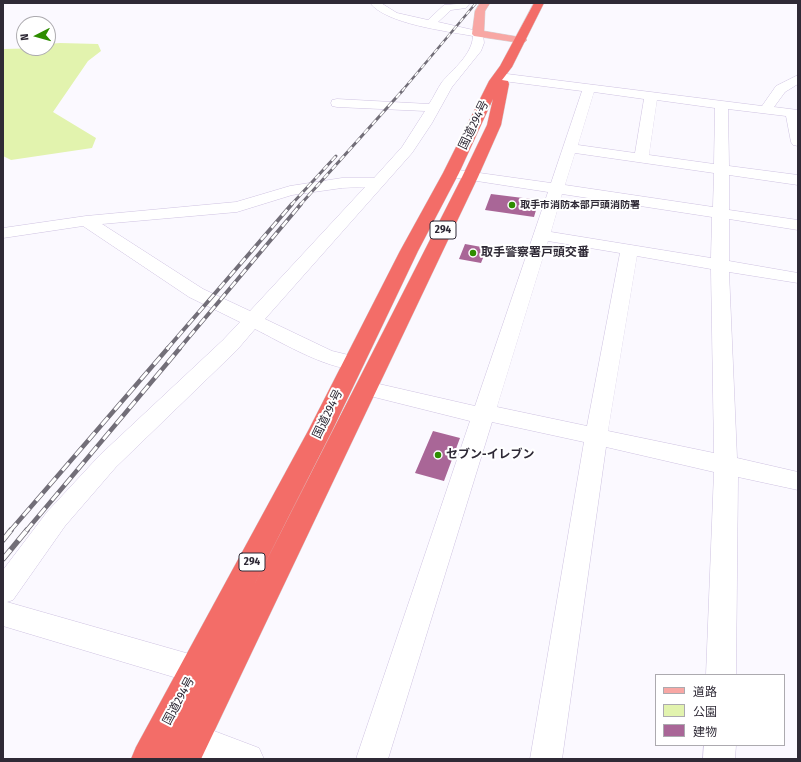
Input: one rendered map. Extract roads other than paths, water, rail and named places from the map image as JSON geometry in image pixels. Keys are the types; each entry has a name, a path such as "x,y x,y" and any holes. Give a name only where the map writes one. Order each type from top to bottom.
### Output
{"highway":[{"name":"国道294号","path":"188,749 209,674 317,438 409,251 521,40 539,3"},
{"name":"国道294号","path":"148,759 209,674 366,388 494,125 503,74"}],"main road":[{"path":"485,3 480,11 478,34 521,40"}],"street":[{"path":"3,591 56,519 108,461 230,345 407,150 434,108 446,86 475,50 478,43 478,34 395,16 380,9 375,3"},
{"path":"430,24 448,7 462,6 465,3"},
{"path":"503,74 589,88 795,113 798,142"},
{"path":"766,110 780,89 798,79"},
{"path":"372,759 589,88"},
{"path":"641,158 651,96"},
{"path":"337,103 434,108"},
{"path":"721,674 726,466 720,266 722,104"},
{"path":"569,148 721,168 798,180"},
{"path":"451,173 798,224"},
{"path":"3,233 86,221 237,207 290,191 342,183 378,182"},
{"path":"86,221 196,293 326,356 354,363"},
{"path":"541,235 798,278"},
{"path":"546,759 596,437 629,250"},
{"path":"366,388 798,481"},
{"path":"3,613 209,674"},
{"path":"720,746 720,759"},
{"path":"188,749 248,759"}],"railway":[{"path":"402,91 476,3"},
{"path":"300,205 403,90"},
{"path":"291,205 336,156"},
{"path":"167,349 292,204"},
{"path":"179,349 301,204"},
{"path":"10,531 168,348"},
{"path":"26,531 180,348"},
{"path":"3,540 11,530"},
{"path":"3,559 27,530"}],"place":[{"name":"取手市消防本部戸頭消防署","path":"512,205"},
{"name":"取手警察署戸頭交番","path":"473,253"},
{"name":"セブン-イレブン","path":"438,455"}]}
